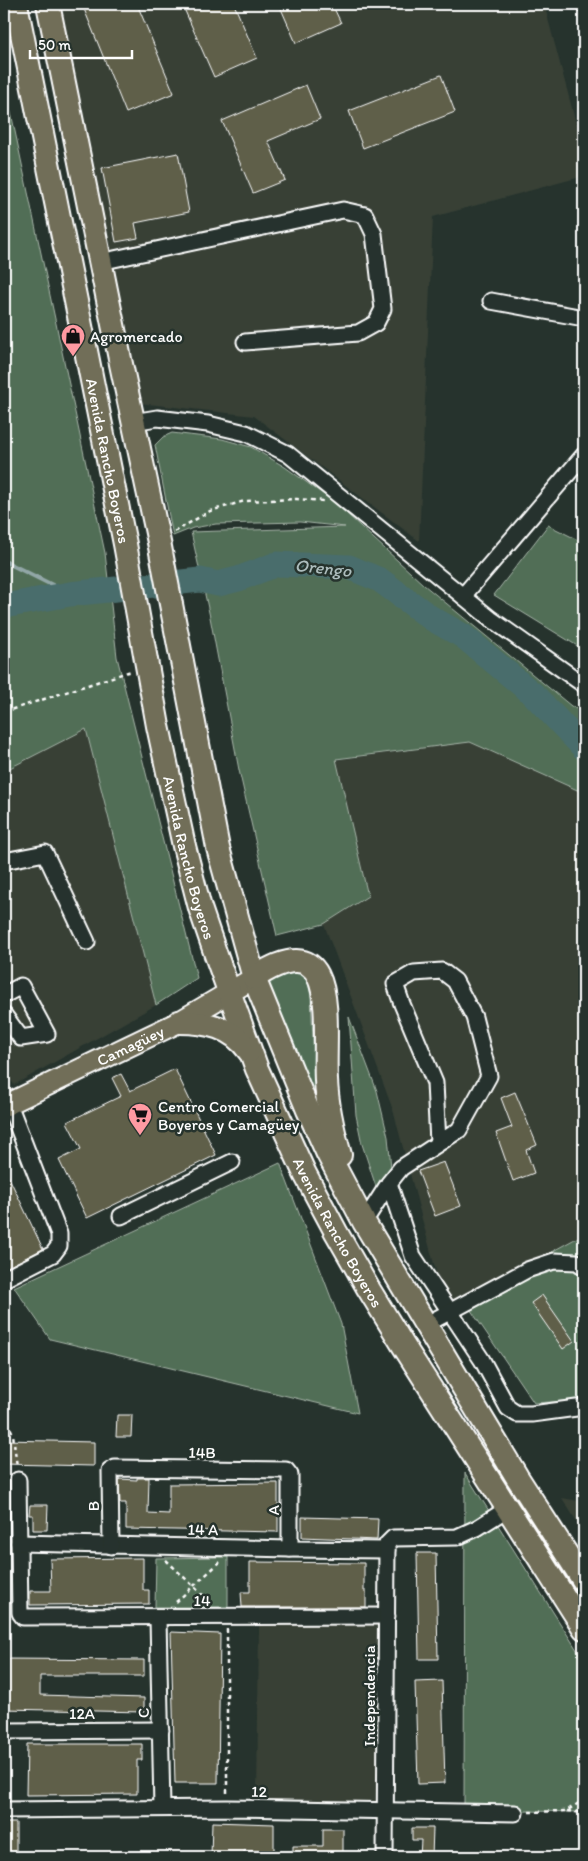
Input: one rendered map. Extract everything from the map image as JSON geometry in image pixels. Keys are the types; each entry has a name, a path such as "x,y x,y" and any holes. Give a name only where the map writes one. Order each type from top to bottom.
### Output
{"highway":[{"name":"Avenida Rancho Boyeros","path":"16,4 125,544 147,666 184,846 200,908 257,1069 305,1174 368,1288 584,1628"},
{"name":"Avenida Rancho Boyeros","path":"48,4 160,547 218,848 254,978 308,1110 328,1154 364,1222 517,1477 584,1581"},
{"path":"254,978 276,965 294,960 310,965 319,976 324,995 328,1106 342,1159 364,1222"},
{"path":"180,1022 200,1022 218,1026 228,1032 244,1044 250,1052 257,1069"}],"main road":[{"name":"Camagüey","path":"6,1105 180,1022 254,978"}],"street":[{"path":"100,262 343,210 365,215 374,234 383,309 376,323 358,333 246,342"},
{"path":"491,301 584,318"},
{"path":"133,422 158,418 208,424 246,433 288,454 491,619 584,685"},
{"path":"463,596 584,455"},
{"path":"4,861 44,852 87,942"},
{"path":"364,1222 401,1168 459,1130 489,1076 474,1017 456,981 442,971 414,973 395,984 435,1084 438,1143"},
{"path":"4,995 22,986 47,1034 21,1038 4,1015"},
{"path":"4,1279 54,1254 59,1246 59,1234 6,1105"},
{"path":"121,1216 232,1162"},
{"path":"389,1183 413,1256 482,1360 508,1408 518,1414 532,1414 584,1407"},
{"path":"425,1325 527,1270 554,1262 577,1262 584,1267"},
{"name":"14B","path":"115,1468 286,1470 289,1472"},
{"name":"B","path":"111,1546 110,1471 115,1468"},
{"name":"A","path":"289,1472 290,1550"},
{"path":"18,1480 18,1543"},
{"name":"14 A","path":"18,1543 236,1547 290,1550 390,1544 457,1537 477,1528 507,1509"},
{"name":"14","path":"18,1543 20,1613 24,1617 387,1616"},
{"name":"Independencia","path":"386,1857 387,1616 390,1544"},
{"name":"C","path":"158,1618 162,1808"},
{"name":"12A","path":"4,1731 161,1730"},
{"name":"12","path":"4,1810 227,1808 515,1813"}],"path":[{"path":"160,547 176,530 210,511 245,501 297,500 348,503"},
{"path":"4,712 147,666"},
{"path":"4,1414 13,1434 18,1480"},
{"path":"153,1546 226,1617 227,1808"},
{"path":"158,1618 236,1547"},
{"path":"566,1811 584,1800"},
{"path":"515,1813 566,1811 584,1813"}],"shaded area":[{"path":"56,4 544,4 584,153 584,176 433,217 419,541 254,416 139,403"},
{"path":"86,729 156,1005 14,1085 4,1069 4,771"},
{"path":"470,742 584,793 584,1234 446,1309 393,1110 324,924 368,896 335,760"},
{"path":"562,1498 584,1502 584,1533"},
{"path":"379,1623 377,1803 257,1801 259,1626"}],"green space":[{"path":"4,80 105,553 117,657 197,978 156,1005 86,729 4,771"},
{"path":"172,433 222,439 251,447 285,467 334,502 424,585 571,706 584,713 584,793 470,742 336,759 368,896 324,924 277,936 239,770 210,617 191,532 345,527 300,522 216,524 193,528 173,536 155,445 163,437"},
{"path":"548,525 584,543 584,650 494,595"},
{"path":"289,970 303,974 308,981 311,997 316,1100 267,988 268,980"},
{"path":"349,1017 377,1091 388,1137 391,1168 378,1193 362,1144 356,1115"},
{"path":"280,1163 341,1324 358,1413 50,1339 14,1287"},
{"path":"584,1234 584,1400 534,1403 464,1300"},
{"path":"465,1473 584,1661 584,1812 464,1810"},
{"path":"228,1557 228,1607 155,1607 156,1558"}],"building":[{"path":"82,4 137,4 174,93 126,113"},
{"path":"182,4 234,4 257,58 214,77"},
{"path":"279,4 332,4 341,23 296,43"},
{"path":"441,75 455,112 363,148 349,111"},
{"path":"306,85 320,119 268,141 285,180 253,193 222,121"},
{"path":"178,153 189,212 135,223 138,238 116,242 102,168"},
{"name":"Centro Comercial Boyeros y Camagüey","path":"175,1069 216,1155 87,1218 59,1160 81,1149 67,1122 121,1096 112,1078 121,1074 130,1091"},
{"path":"515,1092 537,1145 526,1150 534,1173 513,1181 496,1133 512,1127 501,1098"},
{"path":"444,1162 461,1206 435,1216 418,1171"},
{"path":"4,1167 43,1249 4,1269"},
{"path":"542,1295 574,1341 563,1349 531,1303"},
{"path":"117,1415 132,1415 131,1437 116,1437"},
{"path":"4,1440 94,1442 94,1466 4,1464"},
{"path":"137,1478 149,1478 148,1513 169,1514 169,1484 278,1483 278,1532 126,1529 126,1503 120,1503 119,1479 137,1480"},
{"path":"30,1505 48,1505 47,1530 33,1530 33,1515 29,1515"},
{"path":"302,1517 378,1519 377,1540 302,1537"},
{"path":"417,1553 436,1553 438,1659 419,1659"},
{"path":"143,1558 143,1590 149,1590 149,1604 30,1605 30,1591 51,1591 50,1559"},
{"path":"250,1562 364,1563 366,1607 242,1607 241,1592 250,1592"},
{"path":"171,1632 220,1634 218,1783 175,1783"},
{"path":"4,1659 144,1660 144,1676 40,1676 40,1695 144,1698 144,1712 4,1709"},
{"path":"442,1681 445,1783 418,1784 415,1682"},
{"path":"27,1744 142,1744 142,1760 137,1760 137,1794 26,1795"},
{"path":"212,1822 274,1824 274,1851 244,1851 244,1857 211,1857"},
{"path":"4,1823 16,1823 16,1857 4,1857"},
{"path":"412,1828 433,1828 432,1857 420,1857 421,1840 412,1840"},
{"path":"323,1829 343,1829 343,1857 293,1857 293,1846 323,1846"}],"waterway":[{"path":"4,561 70,594"},
{"name":"Orengo","path":"4,606 70,594 200,580 218,584 238,579 277,564 349,567 380,580 431,618 463,636 534,695 584,748"}],"railway":[{"path":"578,4 584,23"}],"place":[{"name":"Agromercado","path":"73,357"},
{"name":"Centro Comercial Boyeros y Camagüey","path":"140,1136"}]}
